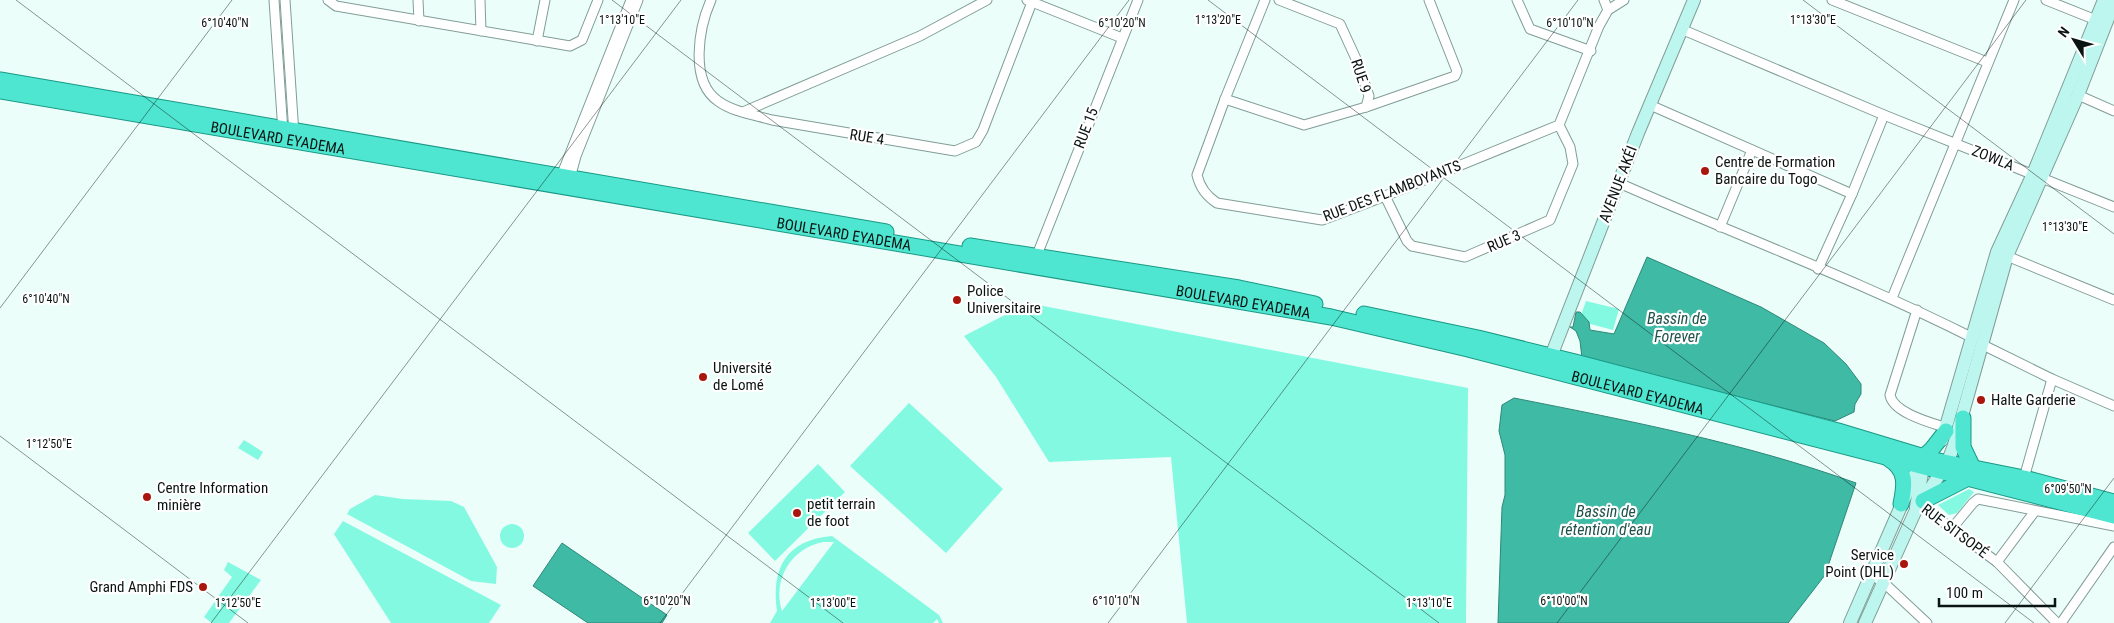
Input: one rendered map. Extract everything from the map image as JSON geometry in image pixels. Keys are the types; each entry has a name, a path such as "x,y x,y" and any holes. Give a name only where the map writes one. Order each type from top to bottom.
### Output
{"highway":[{"name":"BOULEVARD EYADEMA","path":"0,80 289,134 1034,262 1331,317 1548,363 1885,458 1969,472 2114,516"},
{"name":"BOULEVARD EYADEMA","path":"0,91 289,134"},
{"path":"1548,363 1838,431 1930,464 1932,449 1954,426 1963,447 1969,472"},
{"path":"1885,458 1896,464 1904,475 1915,505 1969,472 2024,478 2114,502"}],"main road":[{"name":"AVENUE AKÉI","path":"1548,363 1694,0"},
{"path":"1865,623 1915,505 1930,464 1954,426 2002,254 2078,96 2101,22 2104,0"},
{"path":"2038,176 2101,22 2114,4"},
{"path":"1954,426 1978,342"},
{"path":"1850,623 1870,575 1915,505 1930,464"}],"street":[{"path":"274,0 289,134"},
{"path":"286,0 289,134"},
{"path":"328,0 336,6 570,46 579,43 598,0"},
{"path":"418,0 420,20"},
{"path":"480,0 481,31"},
{"path":"536,41 545,0"},
{"path":"564,181 631,0"},
{"path":"564,181 576,156 638,0"},
{"name":"RUE 4","path":"711,0 702,27 699,59 706,85 717,101 743,112 772,120 955,151 976,142 984,130 1029,1 1122,38"},
{"path":"743,112 920,36 987,0"},
{"name":"RUE 15","path":"1034,262 1138,0"},
{"name":"RUE DES FLAMBOYANTS","path":"1265,0 1197,175 1203,191 1217,203 1322,220 1559,125"},
{"name":"RUE 9","path":"1225,99 1298,125 1304,125 1366,107 1369,96 1357,61 1340,24 1279,0"},
{"path":"1366,107 1455,76 1457,70 1429,0"},
{"path":"1517,0 1530,28 1591,51"},
{"path":"1604,0 1608,10"},
{"path":"1559,125 1591,51 1599,26 1608,10 1624,0"},
{"path":"1832,0 1846,2 1987,62"},
{"path":"1892,298 1954,142 2014,0"},
{"path":"2046,0 2101,22"},
{"name":"ZOWLA","path":"1681,29 1884,115 2114,207"},
{"path":"2078,96 2114,111"},
{"path":"1650,106 1852,194"},
{"path":"1818,269 1852,194 1884,115"},
{"name":"RUE 3","path":"1385,196 1407,241 1412,246 1458,257 1471,255 1543,224 1554,214 1572,164 1570,147 1559,125"},
{"path":"1720,227 1752,150"},
{"path":"1619,183 1818,269 1892,298 2052,380 2114,406"},
{"path":"2002,254 2114,300"},
{"path":"1917,310 1892,387 1891,402 1913,416 1954,426"},
{"path":"2024,478 2052,380"},
{"path":"1953,527 1977,499 2035,512 2114,526"},
{"name":"RUE SITSOPÉ","path":"1915,505 1953,527 1997,562 2057,623"},
{"path":"1997,562 2035,512"},
{"path":"2062,623 2114,548"},
{"path":"1870,575 1882,581 1927,623"}],"shaded area":[{"path":"1586,301 1619,309 1613,330 1579,321"},
{"path":"1028,303 1468,388 1466,623 1187,623 1171,457 1049,462 996,377 964,336"},
{"path":"909,403 1003,489 946,553 850,466"},
{"path":"244,440 263,452 258,460 238,448"},
{"name":"petit terrain de foot","path":"818,464 845,492 775,561 748,533"},
{"path":"1969,489 1974,492 1957,513 1949,515 1938,505"},
{"path":"375,495 403,499 451,501 464,507 497,567 496,584 471,581 347,514 350,509"},
{"path":"343,521 501,605 489,623 391,623 334,534"},
{"path":"512,524 521,527 524,536 521,545 512,548 503,545 500,536 503,527"},
{"path":"832,536 939,615 943,623 939,623 937,619 933,623 770,623 777,611 777,582 785,559 803,543","holes":["834,542 782,611 780,599 782,577 793,558 812,545"]},
{"path":"228,562 261,580 229,623 212,623 204,617 232,577 224,570"}],"water":[{"name":"Bassin de Forever","path":"1647,257 1761,307 1824,343 1846,364 1861,384 1861,394 1855,404 1854,412 1835,421 1582,358 1580,341 1576,331 1570,327 1573,327 1576,312 1580,312 1589,322 1590,330 1614,334"},
{"name":"Bassin de rétention d'eau","path":"1514,398 1687,434 1772,456 1856,483 1825,575 1788,623 1498,623 1502,507 1505,495 1505,455 1499,431 1502,405"},
{"path":"562,543 667,615 662,623 588,623 533,586"}],"place":[{"name":"Centre de Formation Bancaire du Togo","path":"1705,171"},
{"name":"Police Universitaire","path":"957,300"},
{"name":"Université de Lomé","path":"703,377"},
{"name":"Halte Garderie","path":"1981,400"},
{"name":"Centre Information minière","path":"147,497"},
{"name":"petit terrain de foot","path":"797,513"},
{"name":"Service Point (DHL)","path":"1904,564"},
{"name":"Grand Amphi FDS","path":"203,587"}]}
